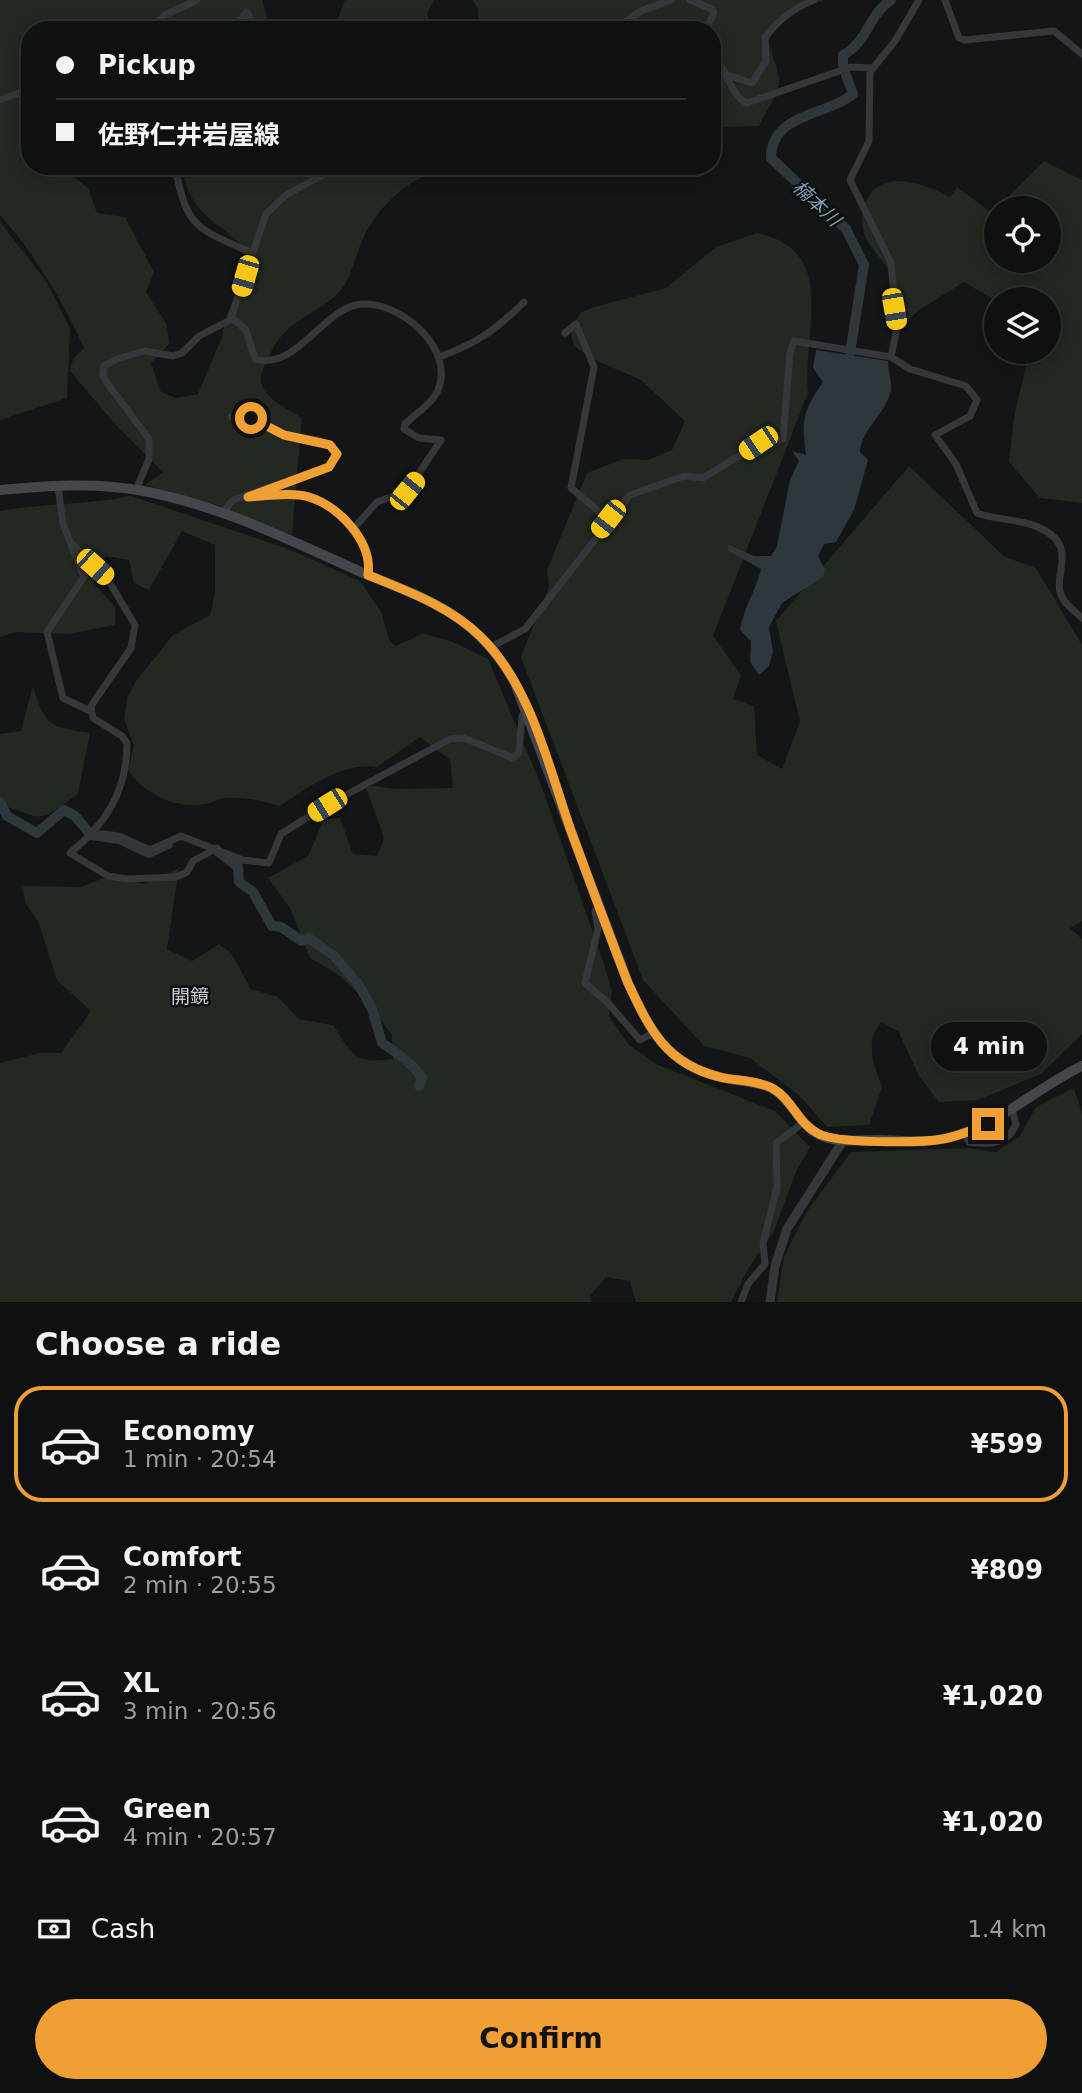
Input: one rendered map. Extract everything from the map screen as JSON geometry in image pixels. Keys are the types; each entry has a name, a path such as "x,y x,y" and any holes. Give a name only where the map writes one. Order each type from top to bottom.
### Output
{"main road":[{"path":"0,490 58,486 136,490 223,512 435,604 464,623 491,647 515,682 628,983 653,1033 668,1051 690,1067 771,1088 789,1103 803,1123 829,1139 921,1142 964,1133 988,1124 1082,1066"}],"street":[{"path":"159,21 165,15 197,0"},
{"path":"626,21 641,11 671,0"},
{"path":"690,0 712,9 714,13 710,21"},
{"path":"727,75 752,82 766,61 765,37 774,26 801,5 814,0"},
{"path":"891,357 897,328 891,263 850,180 870,141 869,80 873,68 895,41 919,0"},
{"path":"945,0 959,38 965,40 1054,31 1082,54"},
{"path":"721,68 737,98 747,103 851,68 873,68"},
{"path":"0,100 21,92"},
{"path":"177,175 181,195 198,228 252,253"},
{"path":"136,490 149,459 149,439 107,383 103,375 104,366 144,351 173,356 231,317 260,227 272,206 297,187 311,184 326,175"},
{"path":"439,357 476,343 493,332 523,302"},
{"path":"231,317 246,330 255,359 262,361 286,354 347,307 378,306 416,327 430,341 442,369 437,394 405,424 404,429 419,438 441,440 435,453 407,491 377,502 354,528"},
{"path":"565,332 576,324 594,367 571,488 608,519"},
{"path":"491,647 525,629 608,519 633,493 684,476 703,478 758,443 783,439 790,353 794,341 891,357 910,369 966,386 974,393 977,400 972,413 935,435 956,464 977,513 1022,521 1052,536 1064,556 1060,583 1062,598 1082,618"},
{"path":"223,512 233,500 329,467 337,454 330,445 318,440 284,435 251,418 230,417"},
{"path":"58,486 59,507 84,577 47,632 63,698 90,711 96,721 122,736 127,743 118,795 92,835 70,853 108,876 176,877 187,872 193,861 215,850"},
{"path":"248,497 308,497 332,508 354,528 369,565 368,575"},
{"path":"71,543 107,578 135,625 131,648 120,667 93,700 90,711"},
{"path":"92,835 119,836 150,850 181,836 243,860 269,863 281,834 327,805 450,739 464,738 513,758 519,753 522,716 528,712"},
{"path":"599,908 595,911 598,929 585,984 608,1003 640,1040 653,1033"},
{"path":"964,1133 970,1142 985,1144 1005,1139 1016,1125 1012,1108"},
{"path":"741,1302 748,1284 765,1264 763,1243 777,1188 776,1143 803,1123"},
{"path":"770,1302 775,1266 787,1229 844,1139"}],"shaded area":[{"path":"0,0 262,0 268,21 21,21 21,175 71,175 88,188 97,213 125,217 154,272 146,292 167,325 169,344 151,363 161,392 176,398 198,394 222,337 226,316 255,262 244,248 201,211 186,185 184,175 426,175 397,194 377,215 362,241 344,286 327,303 286,331 264,366 261,379 265,392 302,418 292,535 220,506 145,485 163,472 114,423 70,371 73,359 84,348 47,278 0,215"},
{"path":"345,0 434,0 427,14 430,21 337,21"},
{"path":"473,0 823,0 792,16 769,40 779,85 759,126 724,127 721,106 721,21 479,21 478,9"},
{"path":"246,8 251,11 255,21 234,21"},
{"path":"1044,161 1082,180 1082,503 1040,498 1009,462 1014,417 1026,364 1061,364 1061,287 984,287 984,294 964,282 919,310 902,326 892,278 863,229 865,204 871,193 880,185 903,181 915,183 950,197 957,187 984,207 984,273 1061,273 1061,196 1009,196"},
{"path":"0,222 46,281 70,328 67,398 0,420"},
{"path":"757,233 783,242 799,257 808,275 811,320 808,393 713,636 741,675 733,699 754,706 757,755 782,769 800,722 776,621 909,466 1005,557 1036,568 1082,645 1082,921 1070,928 1082,939 1082,1034 1041,1074 978,1100 939,1102 919,1076 898,1031 881,1022 873,1038 872,1054 882,1087 869,1125 827,1127 800,1096 750,1058 704,1046 643,980 521,657 549,587 547,570 587,473 623,459 648,460 672,450 685,421 641,380 593,359 574,346 571,335 576,320 582,312 594,307 666,288 716,247"},
{"path":"816,350 888,361 891,390 885,406 861,444 860,452 868,460 854,510 836,542 824,544 818,556 825,570 823,577 782,603 769,627 773,652 769,666 759,675 750,662 751,641 740,630 761,569 727,550 729,545 754,556 771,556 777,546 790,480 799,461 792,451 806,455 805,416 823,382 813,368"},
{"path":"131,496 291,550 360,581 381,612 389,639 395,646 423,634 451,641 488,659 540,782 604,964 612,992 609,1016 629,1045 656,1064 775,1111 810,1147 796,1172 773,1233 749,1267 731,1302 636,1302 630,1281 606,1277 590,1296 591,1302 0,1302 0,1063 40,1053 61,1053 91,1011 57,980 38,921 25,903 23,886 81,887 108,876 145,884 179,868 167,949 192,961 219,944 231,953 251,989 278,997 299,1019 333,1025 356,1056 370,1060 393,1059 392,1035 368,1003 340,976 310,958 290,908 268,878 308,856 324,819 340,818 353,854 377,856 384,838 365,785 397,789 453,788 450,760 420,737 377,767 364,766 339,772 280,806 233,798 194,805 172,802 151,793 135,779 128,770 134,746 124,719 127,698 136,681 173,635 210,615 215,592 215,545 182,531 149,590 134,583 129,560 106,556 94,583 115,607 115,625 68,634 16,632 0,637 0,511"},
{"path":"33,686 45,717 51,722 65,729 90,733 78,794 41,816 26,814 0,804 0,734 21,731"},
{"path":"1074,1088 1082,1113 1082,1302 777,1302 784,1257 807,1211 851,1152 968,1148 996,1152 1019,1137 1036,1107"}],"waterway":[{"name":"楠本川","path":"843,65 843,55 858,43 877,13 891,0"},
{"name":"楠本川","path":"846,75 853,94 790,124 780,132 773,143 771,158 846,229 864,265 849,359"},
{"path":"0,802 7,816 37,833 64,810 75,816 91,835 119,839 149,853 168,844"},
{"path":"216,850 238,867 239,882 253,892 272,926 281,927 302,941 309,938 334,956 359,985 372,1009 382,1043 418,1073 422,1078 419,1086"}],"district":[{"name":"開鏡","path":"190,996"}],"route":[{"path":"251,418 262,422 272,431 330,445 337,454 334,463 329,467 248,497 308,497 332,508 354,528 369,565 368,575 435,604 459,618 481,636 508,670 541,744 628,983 645,1020 668,1051 679,1061 704,1073 771,1088 789,1103 803,1123 829,1139 921,1142 944,1139 988,1124"}]}
